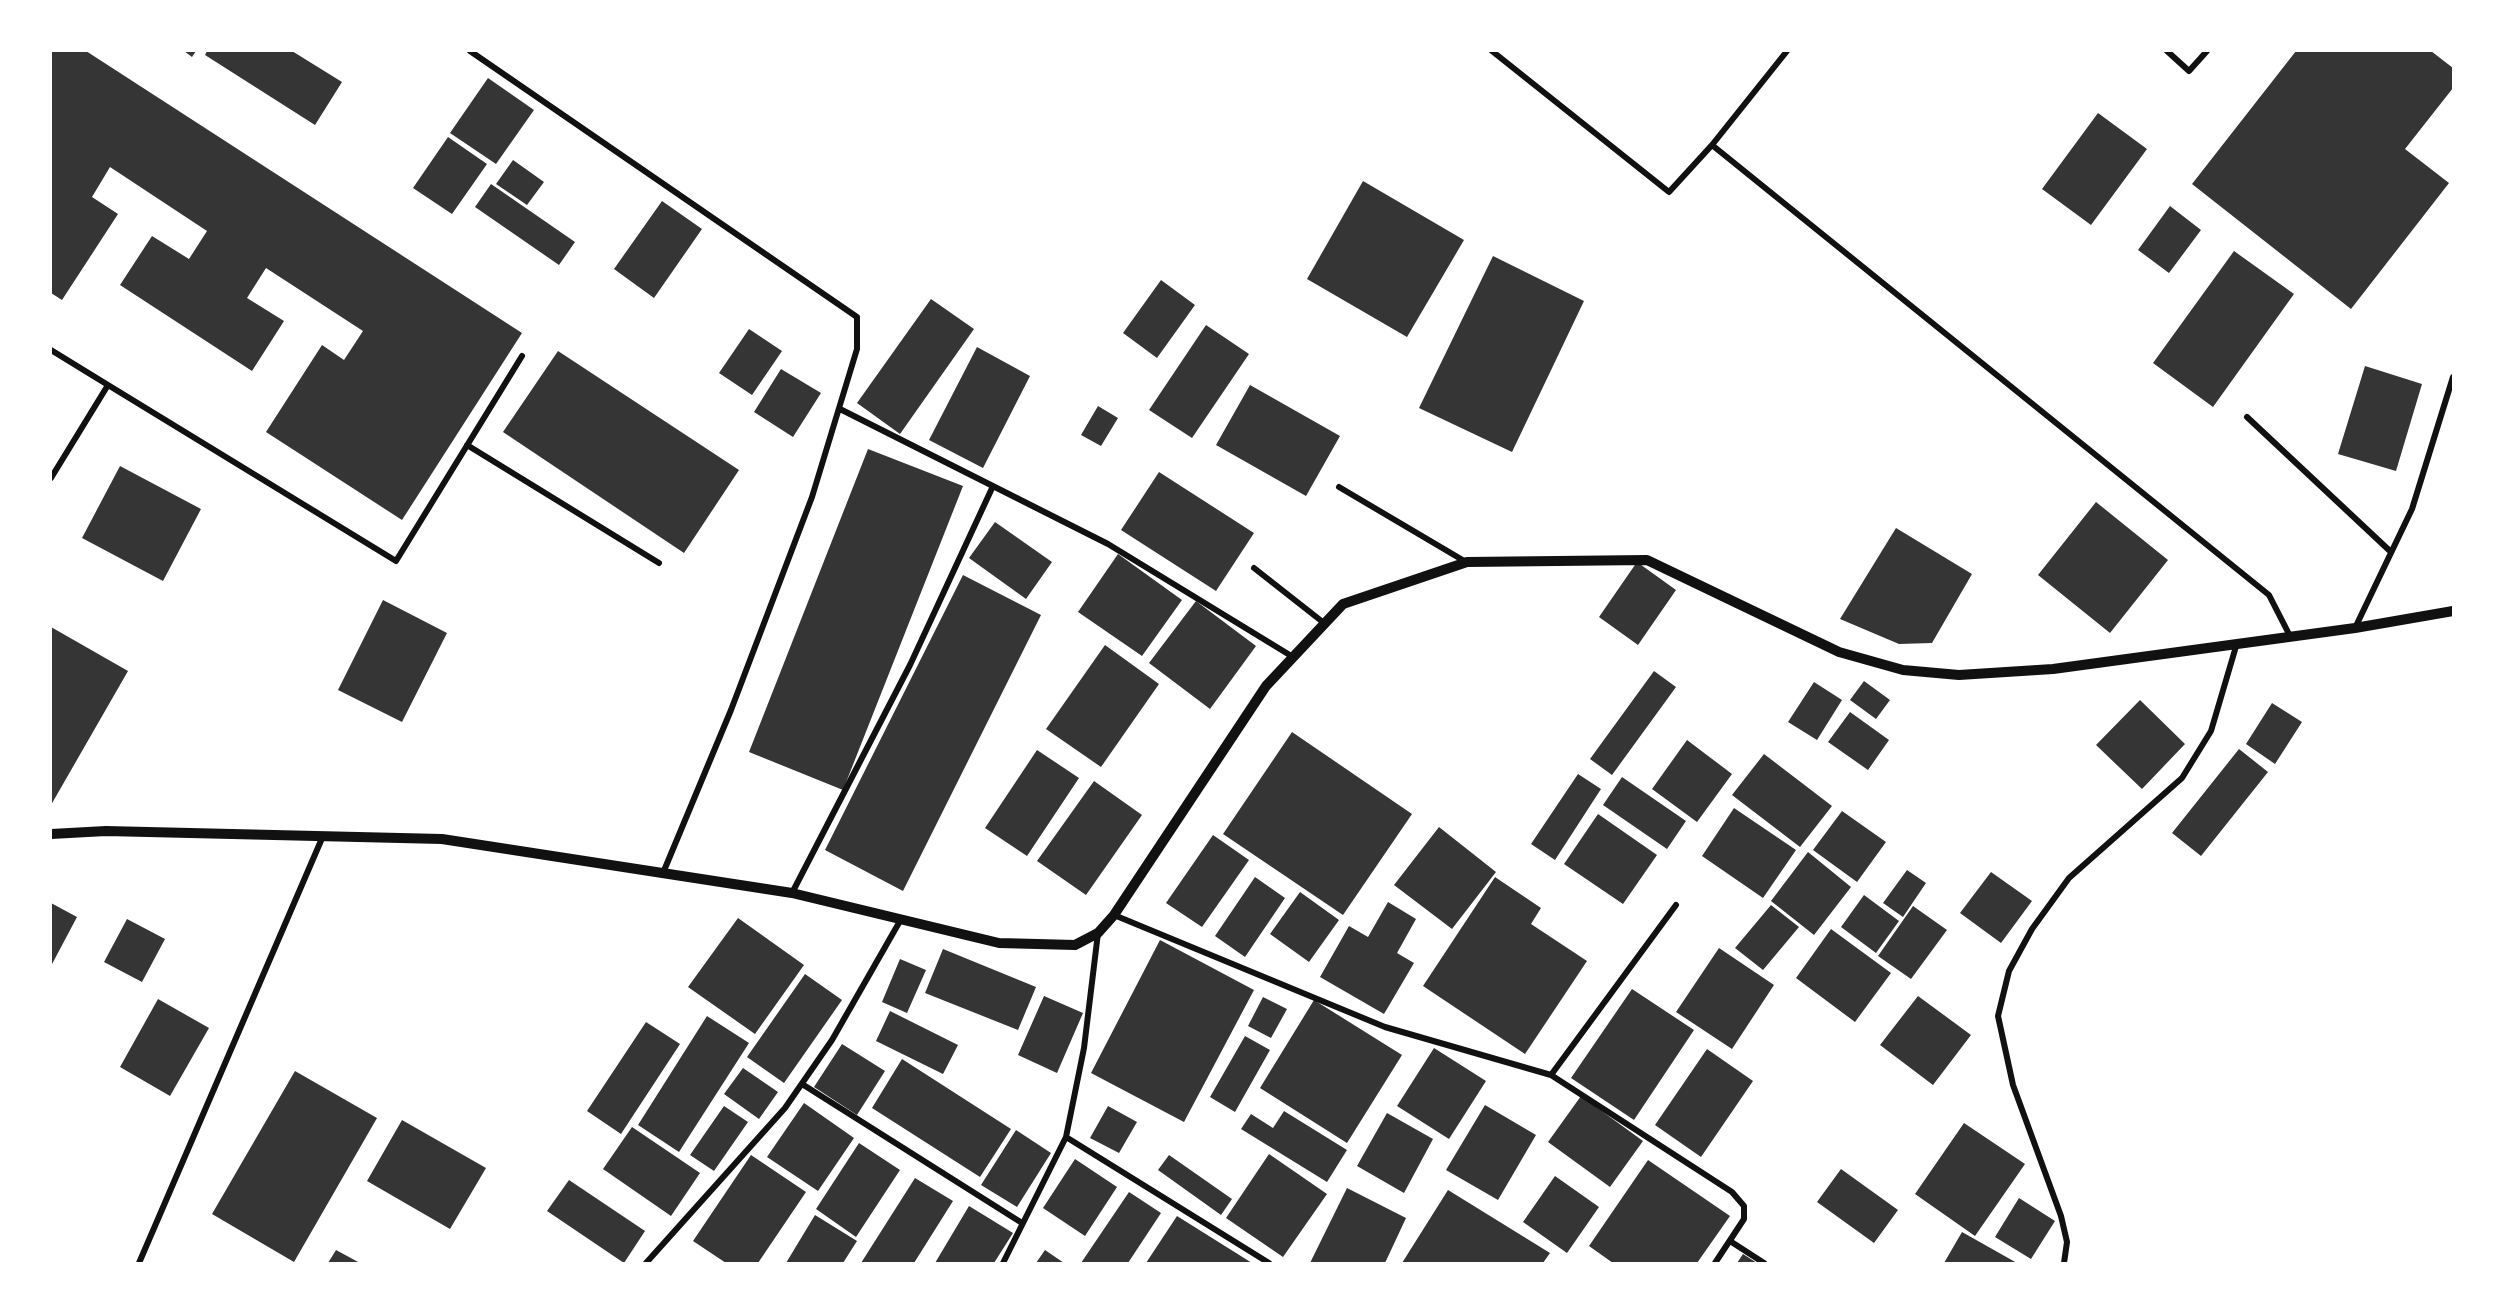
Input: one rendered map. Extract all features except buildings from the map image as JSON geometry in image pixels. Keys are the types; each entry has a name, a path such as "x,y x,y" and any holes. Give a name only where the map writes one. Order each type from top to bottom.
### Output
{"street":[{"path":"470,51 857,318 857,349 812,497 739,689 663,873"},
{"path":"1492,51 1669,192 1712,145 1787,51"},
{"path":"2167,51 2189,71 2207,51"},
{"path":"1712,145 2269,595 2290,636"},
{"path":"51,350 396,561 522,356"},
{"path":"2355,628 2412,509 2453,376"},
{"path":"51,478 108,385"},
{"path":"840,409 1108,544 1293,657"},
{"path":"2247,417 2391,552"},
{"path":"467,446 659,563"},
{"path":"792,893 910,665 993,486"},
{"path":"1340,487 1467,562"},
{"path":"51,834 106,831 442,839 792,893 900,921 999,943 1075,945 1098,933 1114,915 1266,686 1343,604 1467,562 1647,560 1839,652 1903,670 1959,675 2053,669 2237,642 2355,628 2453,611"},
{"path":"1254,568 1324,623"},
{"path":"2064,1263 2067,1242 2061,1216 2013,1085 1998,1016 2009,971 2032,929 2069,878 2182,778 2211,731 2237,642"},
{"path":"139,1263 323,836"},
{"path":"1551,1075 1676,904"},
{"path":"1114,915 1385,1027 1551,1075 1732,1192 1744,1206 1744,1219 1714,1263"},
{"path":"646,1263 785,1108 832,1040 900,921"},
{"path":"1003,1263 1066,1137 1084,1048 1098,933"},
{"path":"802,1084 1022,1223"},
{"path":"1066,1137 1269,1263"},
{"path":"1730,1241 1764,1263"}]}
